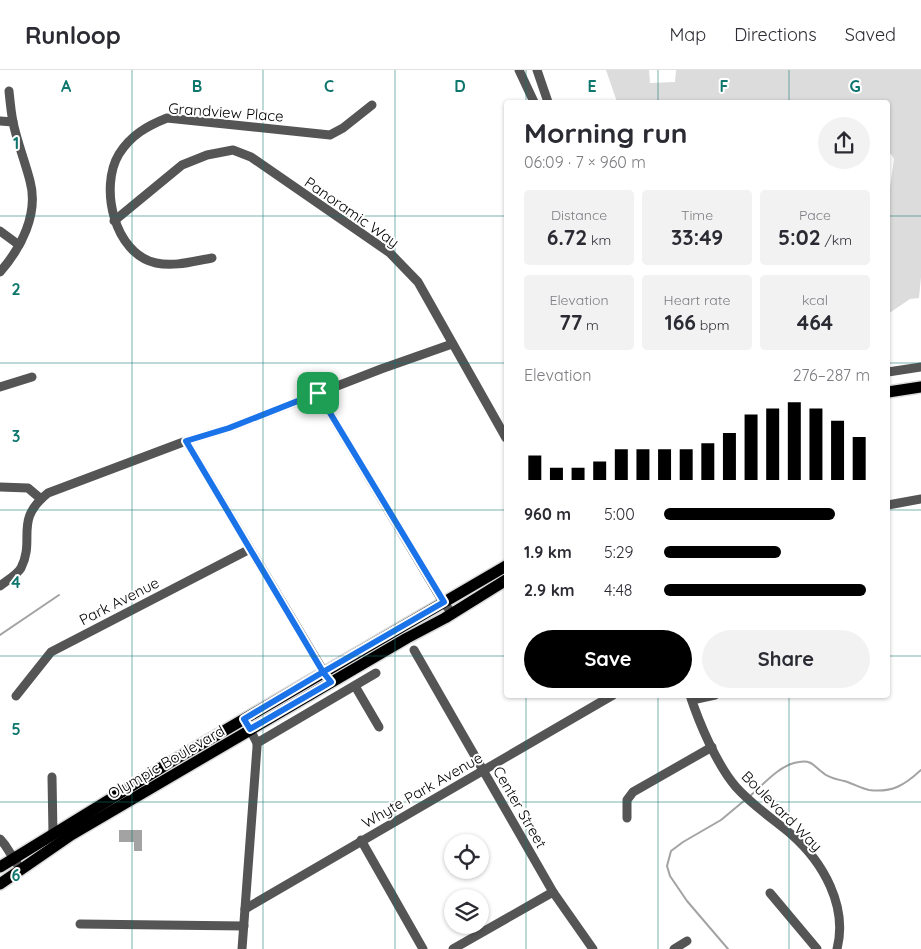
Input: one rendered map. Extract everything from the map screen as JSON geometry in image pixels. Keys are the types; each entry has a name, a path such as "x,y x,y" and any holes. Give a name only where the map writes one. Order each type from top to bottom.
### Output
{"main road":[{"path":"890,392 921,387"},
{"name":"Olympic Boulevard","path":"0,868 244,719 504,567"},
{"name":"Olympic Boulevard","path":"0,884 71,835 504,581"}],"street":[{"path":"519,70 533,100"},
{"path":"537,70 547,100"},
{"path":"0,272 19,245 30,223 33,203 31,183 13,122 9,91"},
{"name":"Grandview Place","path":"212,258 175,265 154,263 136,253 125,240 114,221 110,198 110,176 118,155 131,138 149,125 167,118 330,135 344,128 372,105"},
{"path":"0,121 13,122"},
{"name":"Panoramic Way","path":"114,221 182,165 207,155 233,150 251,157 390,253 418,282 504,435"},
{"path":"0,231 19,245"},
{"path":"0,586 20,570 24,560 29,516 32,508 41,499 55,490 186,441 229,428 452,344"},
{"path":"890,372 921,367"},
{"path":"0,387 32,377"},
{"path":"318,393 452,613"},
{"path":"186,441 323,672 331,682"},
{"path":"0,487 28,488 41,499"},
{"path":"890,505 921,499"},
{"name":"Park Avenue","path":"16,696 52,652 250,549"},
{"name":"Center Street","path":"414,650 553,892 593,949"},
{"path":"257,743 376,673"},
{"path":"355,686 379,727"},
{"name":"Whyte Park Avenue","path":"245,909 607,698"},
{"name":"Boulevard Way","path":"691,698 717,758 736,788 796,839 816,863 831,888 839,910 838,949"},
{"path":"242,949 257,743 244,719"},
{"path":"627,818 628,800 633,792 712,747"},
{"path":"52,777 53,834"},
{"path":"361,840 423,949"},
{"path":"3,842 21,870"},
{"path":"453,949 553,892"},
{"path":"770,893 817,949"},
{"path":"80,924 169,925 173,920 244,923"},
{"path":"674,949 687,941"}],"shaded area":[{"path":"606,70 649,70 650,83 675,82 676,70 921,70 921,277 919,298 910,299 890,313 890,187 894,159 890,154 890,100 616,100"},
{"path":"119,830 142,830 142,851 134,851 134,842 119,842"}],"waterway":[{"path":"0,635 59,595"},
{"path":"749,797 779,771 799,762 810,763 832,778 877,791 898,787 921,770"},
{"path":"728,949 687,901 670,876 667,866 671,851 721,820 745,800"}],"route":[{"path":"318,393 229,428 186,441 323,672 244,719 250,729 331,682 323,672 444,602 318,393"}]}
